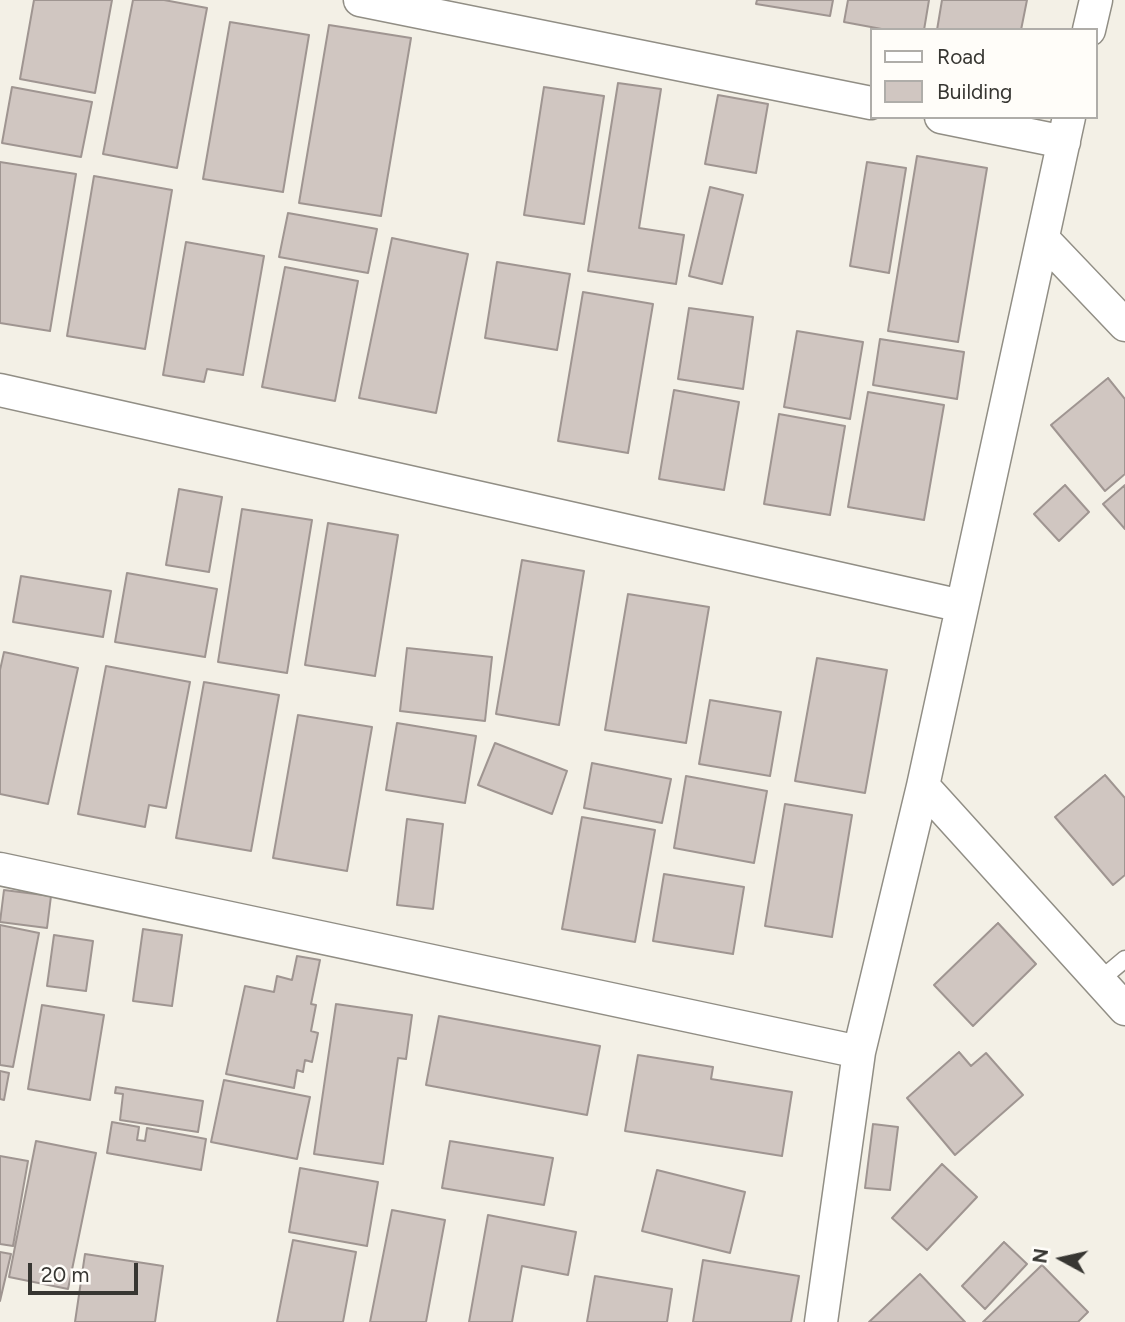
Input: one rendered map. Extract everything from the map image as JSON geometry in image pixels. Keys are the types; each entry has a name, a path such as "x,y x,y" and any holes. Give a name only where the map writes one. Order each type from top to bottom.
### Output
{"street":[{"path":"360,0 870,103"},
{"path":"1089,28 1096,0"},
{"path":"821,1322 859,1052 923,786 1067,130 960,119"},
{"path":"1044,240 1125,325"},
{"path":"0,390 962,606"},
{"path":"923,786 1125,1009"},
{"path":"0,869 859,1052"}],"lane":[{"path":"1100,981 1125,960"}],"building":[{"path":"34,0 112,0 95,93 20,79"},
{"path":"133,0 164,0 207,8 177,168 103,154"},
{"path":"757,0 833,0 830,16 756,4"},
{"path":"848,0 929,0 924,28 876,28 844,22"},
{"path":"942,0 1027,0 1021,28 937,28"},
{"path":"230,22 309,35 283,192 203,179"},
{"path":"329,25 411,38 381,216 299,203"},
{"path":"618,83 661,89 639,228 684,235 676,284 588,271"},
{"path":"12,87 92,102 81,157 2,143"},
{"path":"544,87 604,96 584,224 524,215"},
{"path":"718,95 768,104 756,173 705,164"},
{"path":"917,156 987,168 958,342 888,331"},
{"path":"0,162 76,174 50,331 0,323"},
{"path":"867,162 906,168 889,273 850,266"},
{"path":"94,176 172,190 145,349 67,336"},
{"path":"710,187 743,195 722,284 689,276"},
{"path":"288,213 377,229 368,273 279,257"},
{"path":"392,238 468,254 436,413 359,398"},
{"path":"186,242 264,256 243,375 207,369 204,382 163,375"},
{"path":"497,262 570,274 557,350 485,338"},
{"path":"285,267 358,281 335,401 262,387"},
{"path":"583,292 653,304 628,453 558,441"},
{"path":"689,308 753,317 743,389 678,379"},
{"path":"797,331 863,342 850,419 784,407"},
{"path":"880,339 964,352 957,399 873,385"},
{"path":"1108,378 1125,399 1125,474 1105,491 1051,425"},
{"path":"674,390 739,402 724,490 659,479"},
{"path":"868,392 944,405 924,520 848,507"},
{"path":"779,414 845,426 830,515 764,504"},
{"path":"1065,485 1089,512 1059,541 1034,514"},
{"path":"1125,485 1125,529 1103,504"},
{"path":"179,489 222,497 209,572 166,565"},
{"path":"242,509 312,520 287,673 218,662"},
{"path":"328,523 398,535 375,676 305,665"},
{"path":"522,560 584,571 559,725 496,714"},
{"path":"127,573 217,589 205,657 115,642"},
{"path":"21,576 111,591 103,637 13,622"},
{"path":"628,594 709,607 686,743 605,730"},
{"path":"407,648 492,657 485,721 400,711"},
{"path":"4,652 78,668 48,804 0,794 0,670"},
{"path":"817,658 887,670 865,793 795,781"},
{"path":"106,666 190,682 166,808 149,805 145,827 78,814"},
{"path":"204,682 279,695 251,851 176,838"},
{"path":"710,700 781,712 770,776 699,764"},
{"path":"298,715 372,727 347,871 273,858"},
{"path":"397,723 476,736 465,803 386,790"},
{"path":"495,743 567,771 552,814 478,785"},
{"path":"592,763 671,779 662,823 584,808"},
{"path":"1105,775 1125,798 1125,875 1113,885 1055,817"},
{"path":"686,776 767,791 754,863 674,848"},
{"path":"785,804 852,815 832,937 765,926"},
{"path":"582,817 655,830 635,942 562,929"},
{"path":"407,819 443,824 433,909 397,905"},
{"path":"664,874 744,887 733,954 653,941"},
{"path":"4,890 51,896 47,928 0,922"},
{"path":"998,923 1036,964 973,1026 934,985"},
{"path":"0,925 39,933 13,1067 0,1065"},
{"path":"143,929 182,935 172,1006 133,1001"},
{"path":"54,935 93,941 86,991 47,986"},
{"path":"297,956 320,960 311,1004 316,1005 311,1031 318,1033 312,1062 305,1060 303,1072 297,1070 294,1088 226,1074 245,986 274,992 277,976 292,980"},
{"path":"336,1004 412,1015 406,1059 398,1058 383,1164 314,1154"},
{"path":"42,1005 104,1015 90,1100 28,1089"},
{"path":"439,1016 600,1046 587,1115 426,1085"},
{"path":"959,1052 971,1066 986,1053 1023,1095 955,1155 907,1098"},
{"path":"638,1055 713,1067 711,1079 792,1092 782,1156 625,1131"},
{"path":"0,1071 9,1073 4,1100 0,1099"},
{"path":"224,1080 310,1097 297,1159 211,1142"},
{"path":"116,1087 203,1101 198,1132 120,1120 123,1094 115,1093"},
{"path":"112,1122 139,1127 137,1140 145,1141 147,1128 206,1139 201,1170 107,1153"},
{"path":"873,1124 898,1127 890,1190 865,1188"},
{"path":"36,1141 96,1153 68,1289 9,1277"},
{"path":"450,1141 553,1158 544,1205 442,1188"},
{"path":"0,1156 28,1161 13,1246 0,1244"},
{"path":"942,1164 977,1197 927,1250 892,1218"},
{"path":"300,1168 378,1182 367,1246 289,1232"},
{"path":"657,1170 745,1192 730,1253 642,1231"},
{"path":"392,1210 445,1220 426,1322 370,1322"},
{"path":"488,1215 576,1232 568,1275 522,1266 512,1322 469,1322"},
{"path":"293,1240 356,1252 343,1322 277,1322"},
{"path":"1004,1242 1027,1264 985,1309 962,1286"},
{"path":"0,1252 11,1254 0,1301"},
{"path":"85,1254 163,1266 155,1322 75,1322"},
{"path":"703,1260 799,1276 791,1322 693,1322"},
{"path":"1042,1265 1088,1312 1078,1322 983,1322"},
{"path":"920,1274 965,1322 869,1322"},
{"path":"595,1276 672,1289 667,1322 587,1322"}]}
